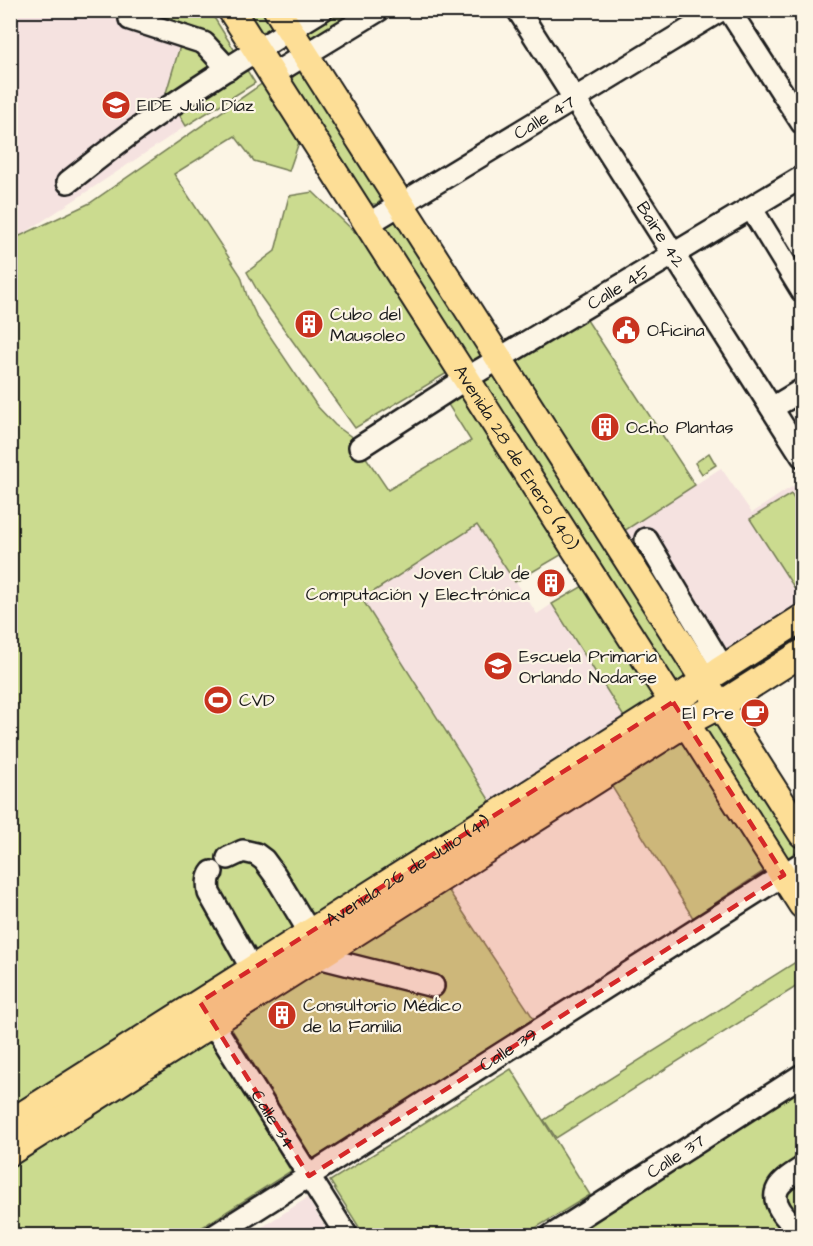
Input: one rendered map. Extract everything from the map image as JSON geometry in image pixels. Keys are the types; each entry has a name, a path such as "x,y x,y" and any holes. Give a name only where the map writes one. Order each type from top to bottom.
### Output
{"main road":[{"name":"Avenida 28 de Enero (40)","path":"231,10 680,712 793,869 802,905"},
{"name":"Avenida 28 de Enero (40)","path":"283,20 499,359 714,674 720,705 802,834"},
{"name":"Avenida 26 de Julio (41)","path":"10,1122 206,1013 318,957 680,712 714,674 802,618"},
{"name":"Avenida 26 de Julio (41)","path":"10,1152 206,1013 252,969 680,712 720,705 802,653"}],"street":[{"path":"68,182 134,132 257,50 283,20 322,10"},
{"path":"272,75 379,10"},
{"name":"Baire 42","path":"518,10 802,456"},
{"name":"Calle 47","path":"368,224 721,10"},
{"path":"729,10 802,123"},
{"path":"130,19 204,43 228,69"},
{"name":"Calle 45","path":"360,447 467,378 802,177"},
{"path":"751,208 802,291"},
{"path":"772,408 802,390"},
{"path":"646,539 714,674"},
{"path":"252,969 209,893 209,875 220,865 243,851 256,854 264,860 310,933"},
{"name":"Calle 39","path":"214,1236 793,869"},
{"path":"318,957 432,986"},
{"name":"Calle 34","path":"206,1013 347,1236"},
{"name":"Calle 37","path":"551,1236 802,1075"},
{"path":"797,1218 776,1204 776,1192 782,1182 801,1173"}],"highlighted area":[{"path":"673,702 784,875 309,1176 200,1002"}],"shaded area":[{"name":"EIDE Julio Díaz","path":"11,11 211,11 255,83 20,236 11,233"},
{"path":"721,468 752,513 802,481 802,605 709,664 624,531"},
{"name":"Escuela Primaria Orlando Nodarse","path":"478,524 537,614 552,604 624,717 490,801 362,599"},
{"path":"307,1198 330,1235 250,1235"}],"green space":[{"path":"151,11 210,11 255,83 186,126 166,93 180,46 143,34"},
{"path":"242,11 268,11 275,26 267,34 256,32"},
{"path":"338,11 370,11 313,46 304,32"},
{"path":"303,71 383,198 377,204 365,204 290,85 294,76"},
{"name":"CVD","path":"263,83 299,142 289,171 254,161 235,136 174,174 241,276 257,317 317,406 335,425 353,438 388,490 471,441 442,395 458,384 566,552 515,582 477,525 362,599 490,801 11,1110 11,233 20,236 90,203"},
{"path":"313,192 362,239 447,373 355,428 261,297 247,272 275,251 289,196"},
{"path":"386,218 400,219 482,352 478,360 469,364 382,223"},
{"path":"585,317 695,485 624,531 514,362"},
{"path":"492,375 500,377 688,675 684,679 677,681 669,679 482,381"},
{"path":"709,453 716,465 702,474 695,463"},
{"path":"791,494 802,511 802,593 799,595 750,519"},
{"path":"583,586 655,698 624,717 552,604"},
{"path":"802,629 802,644 733,683 731,677"},
{"path":"716,720 801,846 795,855 784,857 704,732 706,725"},
{"path":"683,735 767,869 693,918 609,782"},
{"path":"445,885 534,1019 313,1159 229,1025"},
{"path":"802,958 802,983 556,1138 544,1120"},
{"path":"209,1037 291,1171 190,1235 11,1236 11,1164"},
{"path":"511,1069 590,1195 524,1235 364,1235 330,1181"},
{"path":"802,1088 802,1235 568,1236"}],"place":[{"name":"EIDE Julio Díaz","path":"116,105"},
{"name":"Cubo del Mausoleo","path":"309,324"},
{"name":"Oficina","path":"626,330"},
{"name":"Ocho Plantas","path":"605,427"},
{"name":"Joven Club de Computación y Electrónica","path":"551,583"},
{"name":"Escuela Primaria Orlando Nodarse","path":"498,666"},
{"name":"CVD","path":"218,700"},
{"name":"El Pre","path":"755,713"},
{"name":"Consultorio Médico de la Familia","path":"282,1015"}]}
